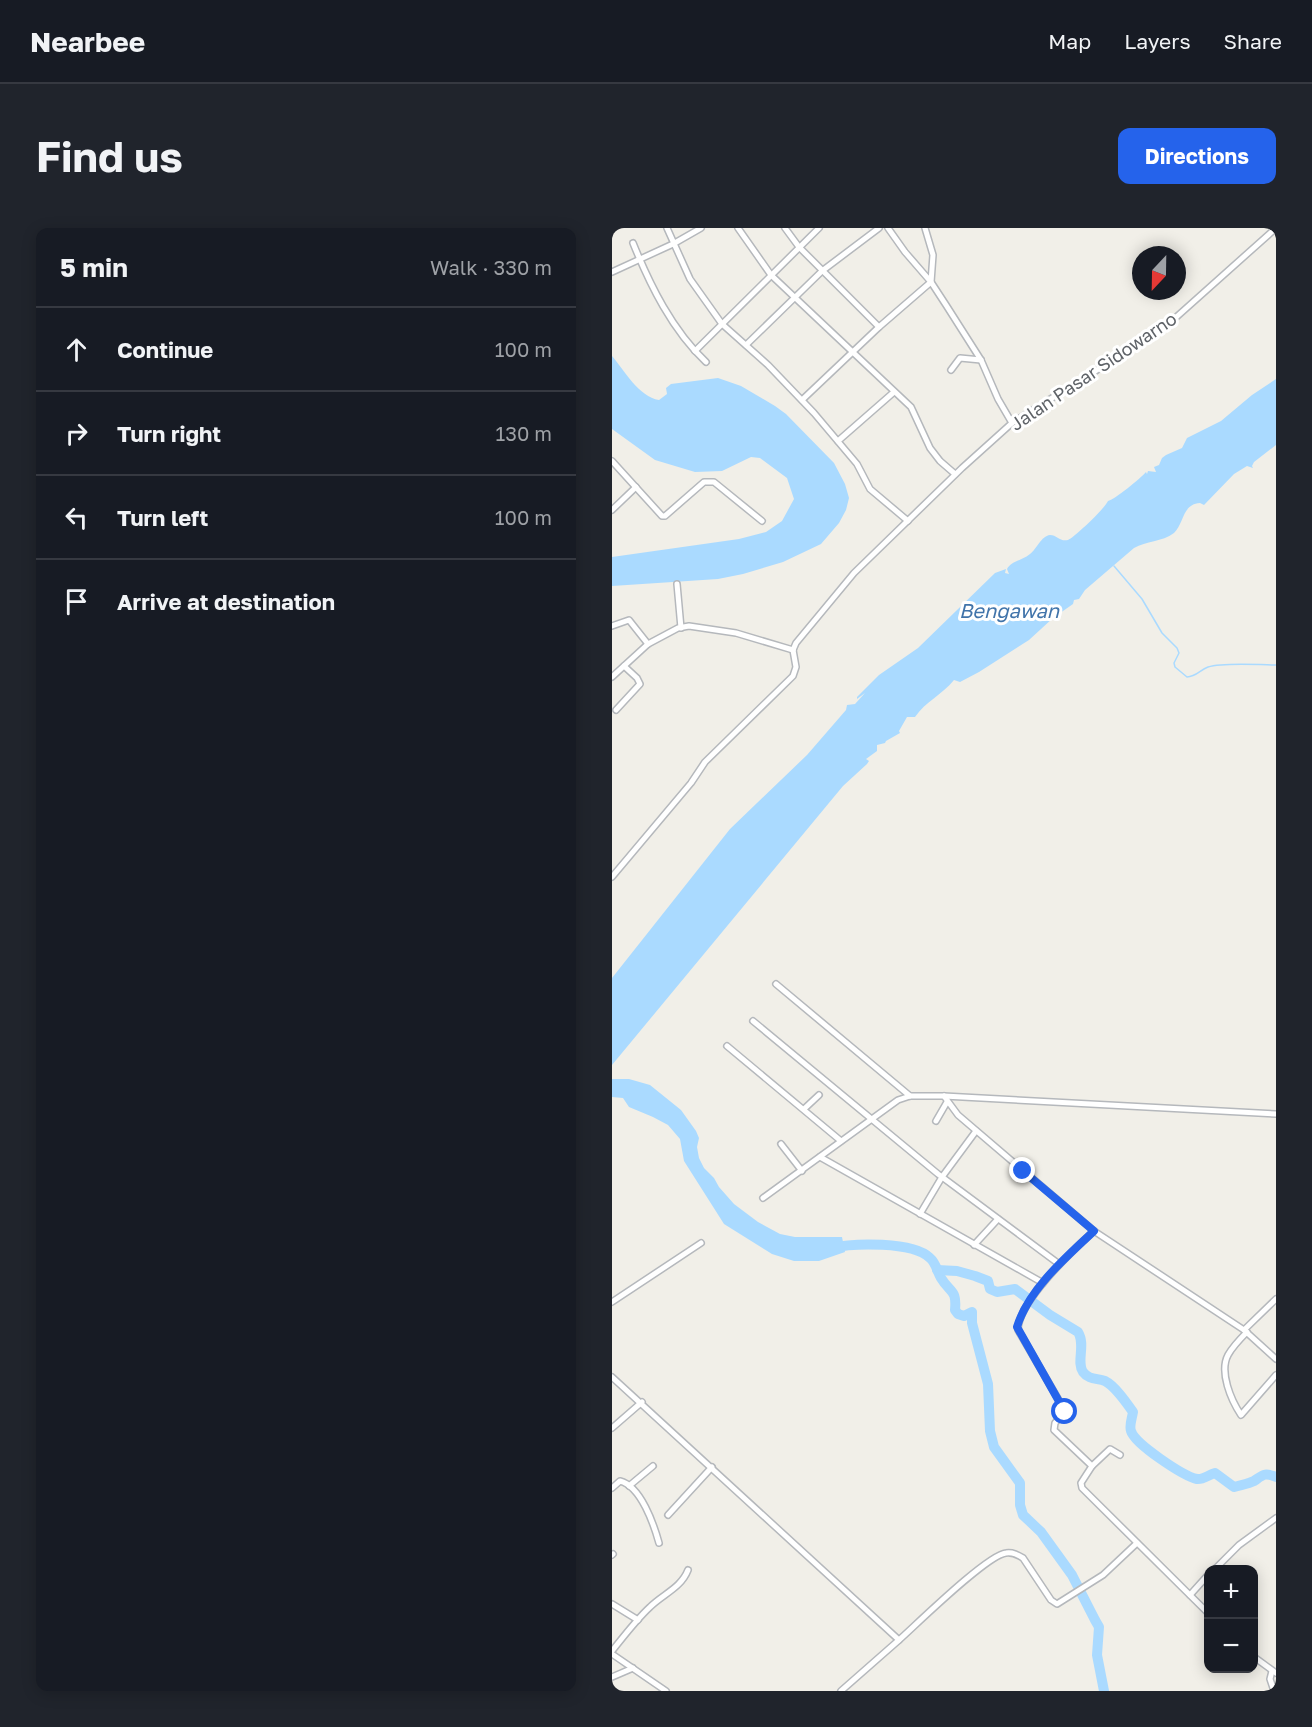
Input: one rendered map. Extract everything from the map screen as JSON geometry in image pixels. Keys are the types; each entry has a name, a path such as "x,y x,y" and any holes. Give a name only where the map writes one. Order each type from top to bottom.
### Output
{"street":[{"path":"667,228 690,279 708,307 722,324 768,364 802,400 857,464 870,489 908,521"},
{"path":"612,272 673,244 701,228"},
{"path":"738,228 771,275 910,407 925,439 940,461 955,474"},
{"path":"785,228 800,248 879,327"},
{"path":"695,351 819,228"},
{"path":"746,345 822,271 879,228"},
{"path":"888,228 931,282 981,360 998,399 1012,423"},
{"path":"802,400 879,327 931,282 933,255 925,228"},
{"name":"Jalan Pasar Sidowarno","path":"792,650 854,573 955,474 1012,423 1173,320 1276,228"},
{"path":"633,243 660,300 687,343 705,362"},
{"path":"951,370 960,358 981,360"},
{"path":"838,441 894,392"},
{"path":"612,461 659,515 665,516 704,482 714,482 762,521"},
{"path":"612,510 636,487"},
{"path":"677,584 681,628"},
{"path":"612,626 629,621 648,644"},
{"path":"612,677 648,644 689,626 723,630 792,650 796,668 793,676 705,762 691,783 612,878"},
{"path":"616,710 640,684 624,666"},
{"path":"776,984 910,1096"},
{"path":"753,1021 942,1177 1059,1264"},
{"path":"727,1046 841,1141"},
{"path":"804,1109 819,1095"},
{"path":"763,1198 898,1100 910,1096 1276,1114"},
{"path":"936,1121 946,1099"},
{"path":"946,1099 958,1116 1094,1231 1246,1331 1276,1359"},
{"path":"920,1214 942,1177 976,1131"},
{"path":"781,1144 802,1170"},
{"path":"820,1157 1043,1283"},
{"path":"974,1245 998,1219"},
{"path":"1092,1466 1054,1430 1055,1424 1064,1414 1064,1409 1018,1330 1020,1319 1043,1283 1059,1264 1094,1231"},
{"path":"612,1302 701,1243"},
{"path":"1276,1299 1246,1331 1229,1353 1225,1364 1228,1386 1241,1415 1276,1375"},
{"path":"612,1377 642,1402 899,1640"},
{"path":"612,1428 642,1402"},
{"path":"1119,1455 1110,1449 1092,1466 1081,1483 1082,1488 1204,1608"},
{"path":"629,1486 653,1466"},
{"path":"668,1515 712,1467"},
{"path":"612,1488 620,1481 629,1486 642,1501 652,1519 659,1543"},
{"path":"1218,1565 1239,1545 1276,1518"},
{"path":"841,1691 994,1557 1005,1552 1017,1554 1023,1558 1054,1603 1060,1604 1103,1575 1137,1543"},
{"path":"666,1691 612,1652 638,1620 664,1595 676,1588 688,1570"},
{"path":"1190,1595 1204,1580"},
{"path":"612,1604 638,1620"},
{"path":"1258,1660 1274,1672 1272,1688 1265,1691"},
{"path":"612,1677 633,1668"}],"water":[{"path":"612,356 639,388 652,398 659,400 667,394 666,388 671,384 718,378 741,386 786,414 834,463 845,484 849,498 839,523 821,544 783,562 743,574 718,579 612,586 612,557 739,539 766,532 782,521 794,499 787,478 760,458 751,457 722,471 695,472 655,460 612,429"},
{"name":"Bengawan","path":"1276,379 1276,445 1254,462 1253,468 1247,466 1234,474 1204,505 1200,503 1190,507 1174,533 1134,548 1085,590 1079,599 1074,600 1073,604 1053,618 1029,640 979,672 960,682 954,680 915,717 907,717 900,733 885,743 877,745 877,751 866,759 869,761 867,764 843,786 612,1065 612,978 730,829 807,755 846,710 847,705 855,704 865,693 857,699 857,697 879,675 918,648 995,573 1006,569 1005,573 1009,574 1007,569 1009,566 1030,554 1047,536 1052,535 1065,540 1072,538 1096,516 1108,501 1146,472 1147,474 1148,471 1156,472 1154,467 1159,465 1162,458 1182,448 1187,438 1221,421 1252,395"},
{"path":"612,1079 629,1079 650,1085 681,1110 699,1138 697,1147 704,1168 734,1204 758,1222 780,1234 795,1237 842,1237 845,1252 819,1261 794,1261 772,1254 724,1224 684,1161 680,1139 668,1125 629,1107 623,1098 612,1097"}],"waterway":[{"path":"1114,566 1142,599 1162,633 1177,648 1179,653 1174,663 1175,667 1187,677 1215,665 1276,665"},
{"path":"831,1248 882,1245 922,1252 932,1260 941,1278 954,1295 955,1310 958,1314 964,1316 972,1312 972,1323 988,1384 990,1431 994,1447 1020,1483 1020,1505 1023,1515 1041,1532 1072,1575 1099,1627 1097,1655 1104,1691"},
{"path":"937,1270 957,1271 975,1276 988,1281 990,1289 997,1292 1015,1289 1078,1332 1081,1342 1080,1363 1085,1375 1105,1381 1116,1390 1133,1412 1130,1427 1134,1437 1171,1466 1197,1479 1215,1473 1234,1487 1252,1482 1264,1475 1276,1477"}],"route":[{"path":"1023,1171 1094,1231 1059,1264 1043,1283 1017,1327 1065,1412"}]}
